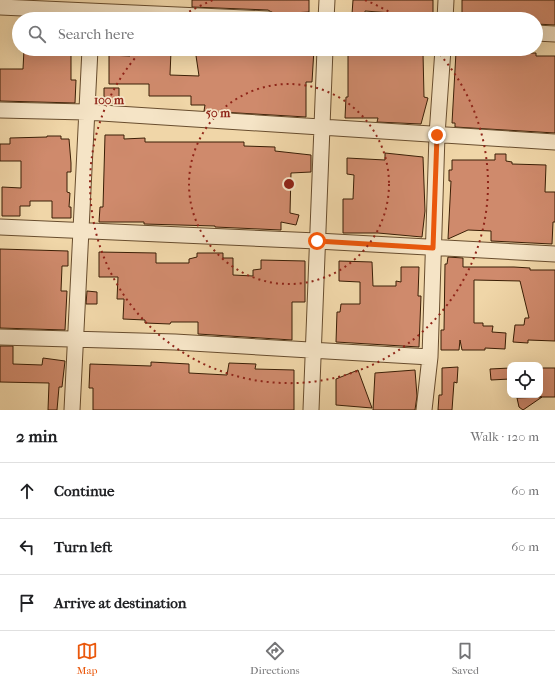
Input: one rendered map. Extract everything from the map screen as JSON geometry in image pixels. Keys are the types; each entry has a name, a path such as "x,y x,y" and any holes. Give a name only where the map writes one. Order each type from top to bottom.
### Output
{"street":[{"path":"326,0 326,12"},
{"path":"445,12 446,0"},
{"path":"0,7 131,12"},
{"path":"543,33 555,34"},
{"path":"72,410 90,56"},
{"path":"311,410 325,56"},
{"path":"424,410 430,357 437,135 443,56"},
{"path":"0,110 86,112 555,142"},
{"path":"0,227 317,241 555,254"},
{"path":"0,337 175,342 430,357"}],"building":[{"path":"192,0 309,0 309,12 272,12 268,10 192,7"},
{"path":"353,0 433,0 433,12 352,12"},
{"path":"462,0 555,0 555,25 543,24 543,12 462,12"},
{"path":"24,56 71,56 71,80 76,80 75,103 0,101 0,69 23,69"},
{"path":"109,56 171,56 170,75 199,76 196,56 314,56 312,82 306,82 306,117 204,111 205,105 191,105 191,96 149,96 149,84 109,84"},
{"path":"348,56 423,56 424,97 428,98 421,124 377,122 378,118 345,118 346,97 348,97"},
{"path":"456,56 555,56 555,133 455,127 455,123 452,123"},
{"path":"104,88 119,88 119,104 104,103"},
{"path":"105,135 124,135 124,139 145,138 145,142 244,142 244,146 275,147 275,151 311,155 311,172 291,173 290,213 299,215 296,225 281,222 281,230 144,224 144,222 99,222 100,207 103,207"},
{"path":"61,136 61,139 69,139 71,172 67,172 67,192 70,193 69,207 71,207 71,218 52,218 52,201 30,201 30,206 20,206 20,216 2,216 2,187 21,188 21,161 0,161 0,144 10,144 10,138"},
{"path":"385,153 423,157 425,211 422,237 378,233 343,233 343,199 353,199 354,175 347,174 347,158 385,160"},
{"path":"495,154 506,154 506,161 512,162 512,164 546,165 545,192 555,192 555,222 553,222 552,244 491,241 491,231 468,230 448,239 451,181 449,181 449,170 452,170 452,160 495,160"},
{"path":"0,249 68,251 68,266 62,266 61,291 67,291 65,330 0,328"},
{"path":"99,252 156,253 156,263 189,263 189,259 197,257 197,253 223,253 223,258 233,258 233,275 253,276 253,270 261,269 261,260 305,261 305,302 292,302 292,340 198,334 198,322 171,322 170,324 145,323 145,320 123,319 124,299 117,299 118,277 99,277"},
{"path":"448,257 463,258 463,267 514,267 530,268 530,270 555,270 555,341 528,340 528,343 513,342 515,325 524,325 525,318 529,318 520,281 474,280 474,323 483,323 483,326 493,326 492,332 506,333 505,349 485,348 485,350 462,350 460,340 459,350 441,350 441,330 444,330 445,264 447,264"},
{"path":"339,261 372,262 373,286 396,286 396,281 401,282 401,267 419,267 418,296 421,296 419,347 336,342 337,312 340,312 341,304 360,304 360,282 339,281"},
{"path":"87,291 97,292 97,304 86,304"},
{"path":"0,346 13,346 13,364 42,365 43,358 65,361 62,387 59,387 57,410 48,410 49,383 0,382"},
{"path":"151,362 189,364 189,373 227,375 229,363 256,364 255,369 294,370 294,410 93,410 93,388 89,388 90,364 151,366"},
{"path":"458,367 457,383 454,382 452,410 438,410 439,395 442,395 442,368"},
{"path":"507,368 507,379 491,380 490,369"},
{"path":"543,368 555,368 555,397 543,397"},
{"path":"358,370 372,408 336,405 336,379"},
{"path":"415,370 417,396 415,410 373,410 375,373"},
{"path":"517,398 541,398 523,410 519,407"}],"route":[{"path":"317,241 433,248 437,135"}]}
